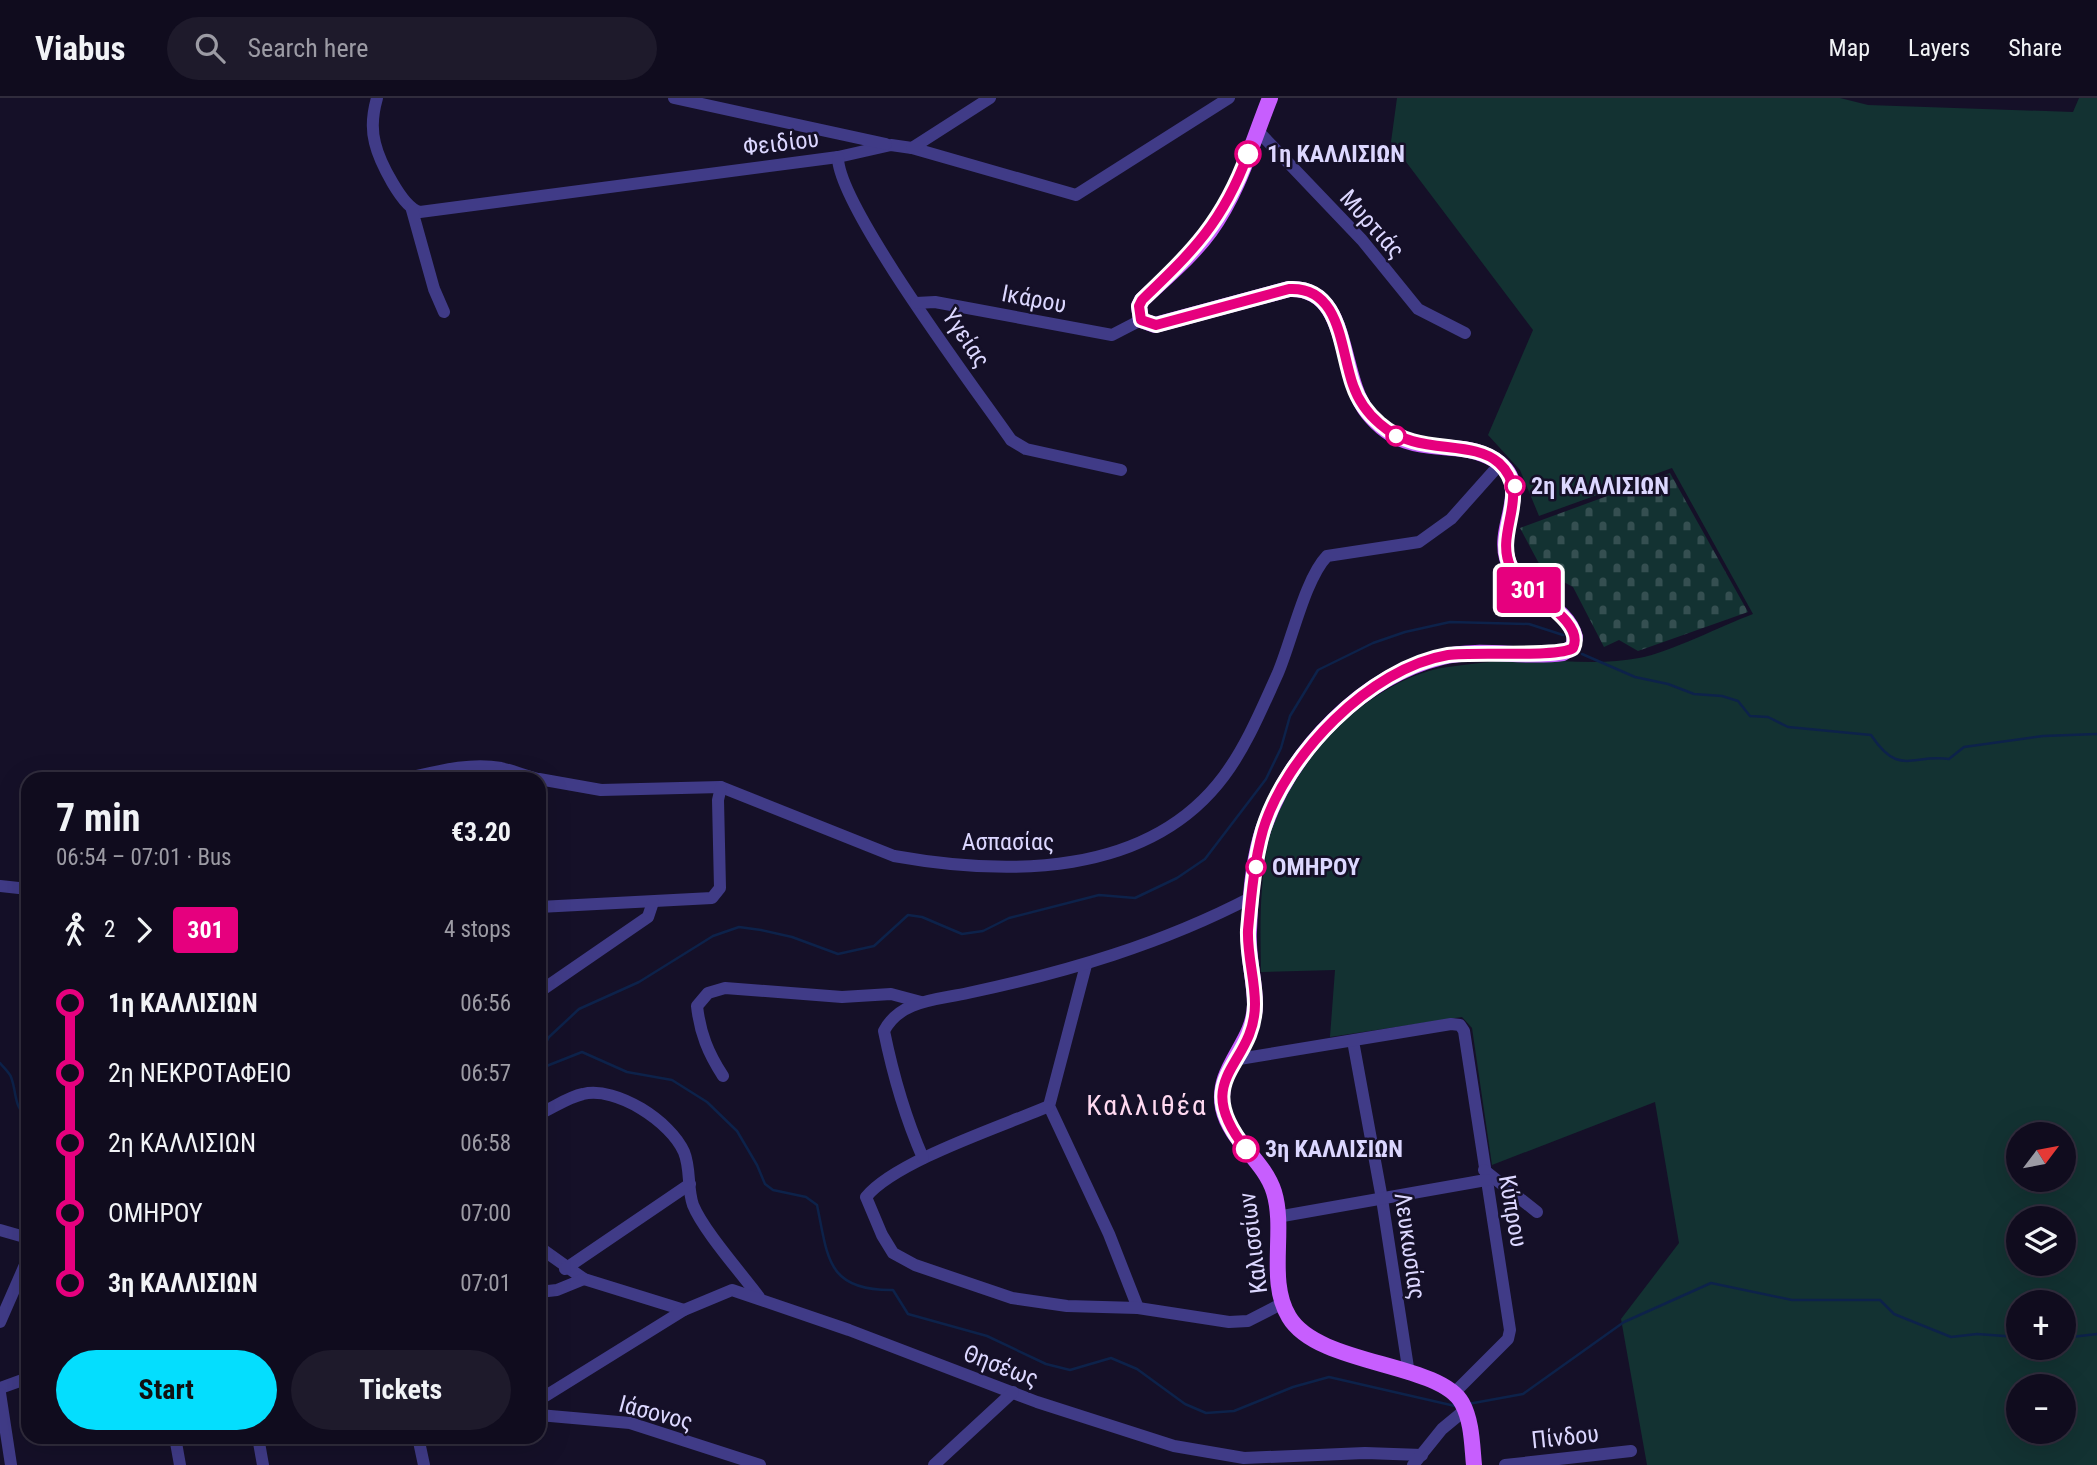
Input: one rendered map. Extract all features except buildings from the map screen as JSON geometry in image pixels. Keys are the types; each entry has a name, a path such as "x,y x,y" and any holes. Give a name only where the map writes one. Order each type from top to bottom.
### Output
{"main road":[{"path":"1270,98 1240,178 1222,213 1193,252 1142,300 1139,306 1141,320 1156,325 1289,289 1314,293 1330,309 1353,386 1368,413 1381,426 1405,441 1482,454 1500,464"},
{"name":"Καλισσίων","path":"1454,1393 1439,1382 1340,1351 1307,1335 1291,1321 1283,1303 1277,1217 1271,1185 1234,1134 1224,1113 1222,1087 1233,1060 1249,1033 1254,1016 1248,942 1252,897 1264,830 1286,783 1320,738 1368,690 1398,673 1443,656 1494,652 1557,654 1573,648 1575,637 1571,626 1521,583 1510,565 1505,536 1515,500 1514,485 1500,464"},
{"path":"1454,1393 1465,1410 1474,1465"}],"street":[{"path":"377,98 373,111 374,142 383,163 412,210 434,289 444,312"},
{"path":"674,98 891,145"},
{"path":"912,148 990,98"},
{"name":"Φειδίου","path":"412,210 425,211 499,199 838,157 891,145 912,148 1076,195 1229,98"},
{"name":"Μυρτιάς","path":"1257,130 1362,240 1418,309 1465,333"},
{"name":"Υγείας","path":"838,157 838,171 849,197 916,303 1018,446 1121,470"},
{"name":"Ικάρου","path":"916,303 935,302 1112,335 1141,320"},
{"name":"Ασπασίας","path":"546,780 601,790 721,787 894,856 924,861 999,867 1041,867 1101,856 1130,845 1180,818 1223,778 1254,725 1291,642 1311,578 1327,556 1419,542 1451,519 1500,464"},
{"name":"Ασπασίας","path":"435,772 479,767 502,768 510,772"},
{"path":"546,907 712,898 720,888 718,800 721,787"},
{"path":"0,886 21,888"},
{"path":"923,1158 903,1111 884,1031 892,1016 921,1002 1086,965 1191,927 1252,897"},
{"path":"546,987 648,917 653,902"},
{"path":"1086,965 1049,1106 1109,1234 1138,1308"},
{"path":"723,1076 708,1052 699,1028 697,1006 708,993 725,988 842,997 891,994 921,1002"},
{"name":"Κύπρου","path":"1353,1041 1451,1024 1460,1026 1464,1031 1510,1330 1508,1339 1454,1393"},
{"path":"1233,1060 1353,1041"},
{"name":"Λευκωσίας","path":"1353,1041 1382,1199 1409,1374"},
{"path":"546,1111 581,1094 594,1092 617,1096 650,1115 679,1143 690,1172 693,1205 760,1298"},
{"path":"1049,1106 923,1158 876,1185 866,1197 881,1235 893,1252 915,1265 1012,1298 1067,1306 1138,1308 1180,1316 1248,1321 1283,1303"},
{"path":"1277,1217 1382,1199 1485,1175 1536,1212"},
{"path":"565,1269 690,1184"},
{"path":"0,1230 21,1236"},
{"path":"546,1253 565,1269 584,1279 684,1310"},
{"path":"546,1396 643,1339 684,1310 722,1292 730,1277 732,1262"},
{"path":"0,1322 21,1274"},
{"path":"546,1291 557,1290 584,1279"},
{"name":"Θησέως","path":"722,1292 732,1290 760,1298 1138,1436 1212,1454 1244,1458 1365,1453 1417,1460 1442,1429 1465,1410"},
{"path":"0,1388 21,1380"},
{"path":"934,1465 1013,1392"},
{"path":"0,1393 11,1465"},
{"name":"Ιάσονος","path":"546,1416 630,1423 760,1465"},
{"path":"176,1444 180,1465"},
{"path":"259,1444 263,1465"},
{"path":"420,1444 424,1465"},
{"name":"Πίνδου","path":"1505,1465 1610,1459 1631,1451"}],"green space":[{"path":"1397,98 1840,98 1868,105 2073,112 2079,98 2097,98 2097,1465 1647,1465 1621,1319 1679,1243 1655,1102 1492,1165 1472,1028 1462,1017 1330,1037 1335,970 1261,972 1263,879 1273,824 1299,772 1342,723 1367,703 1394,686 1421,674 1448,667 1517,660 1593,662 1639,658 1681,645 1753,614 1672,468 1539,516 1520,470 1488,435 1533,330 1391,142"},
{"path":"1670,473 1748,612 1638,651 1619,640 1604,647 1573,587 1543,571 1520,528"}],"waterway":[{"path":"546,1043 579,1009 639,982 713,936 739,927 792,937 838,954 874,946 908,915 922,917 962,934 983,931 1009,918 1099,895 1135,898 1177,878 1205,859 1266,779 1281,748 1290,716 1318,670 1373,643 1405,632 1450,622 1529,624 1563,635"},
{"path":"1582,654 1635,677 1668,684 1694,694 1722,696 1738,701 1750,716 1768,717 1788,727 1871,735 1881,748 1898,760 1949,759 1964,747 2043,736 2097,734"},
{"path":"546,1066 582,1052 627,1072 672,1080 707,1102 737,1131 765,1184 773,1190 806,1197 817,1205 828,1255 842,1277 871,1289 893,1290 908,1314 987,1336 1046,1364 1070,1370 1111,1358 1137,1369 1185,1404 1206,1413 1234,1411 1293,1387 1329,1377 1455,1406"},
{"path":"0,1063 10,1075 21,1111"},
{"path":"1468,1404 1523,1394 1624,1322 1711,1283 1792,1300 1880,1300 1894,1314 1951,1337 1977,1334 2006,1336"},
{"path":"2076,1336 2097,1334"}],"bus line":[{"name":"301","path":"1246,1149 1226,1118 1222,1087 1227,1071 1249,1033 1254,1016 1255,997 1248,933 1258,854 1273,807 1300,761 1349,706 1368,690 1398,673 1443,656 1494,652 1559,654 1573,648 1576,642 1571,626 1521,583 1506,556 1505,536 1515,500 1514,485 1507,472 1488,457 1415,444 1381,426 1360,401 1330,309 1320,296 1302,289 1289,289 1156,325 1146,324 1141,320 1139,306 1142,300 1193,252 1222,213 1240,178 1248,154"}],"place":[{"name":"1η ΚΑΛΛΙΣΙΩΝ","path":"1248,154"},
{"name":"2η ΚΑΛΛΙΣΙΩΝ","path":"1515,486"},
{"name":"ΟΜΗΡΟΥ","path":"1256,867"},
{"name":"3η ΚΑΛΛΙΣΙΩΝ","path":"1246,1149"}],"district":[{"name":"Καλλιθέα","path":"1147,1105"}]}
